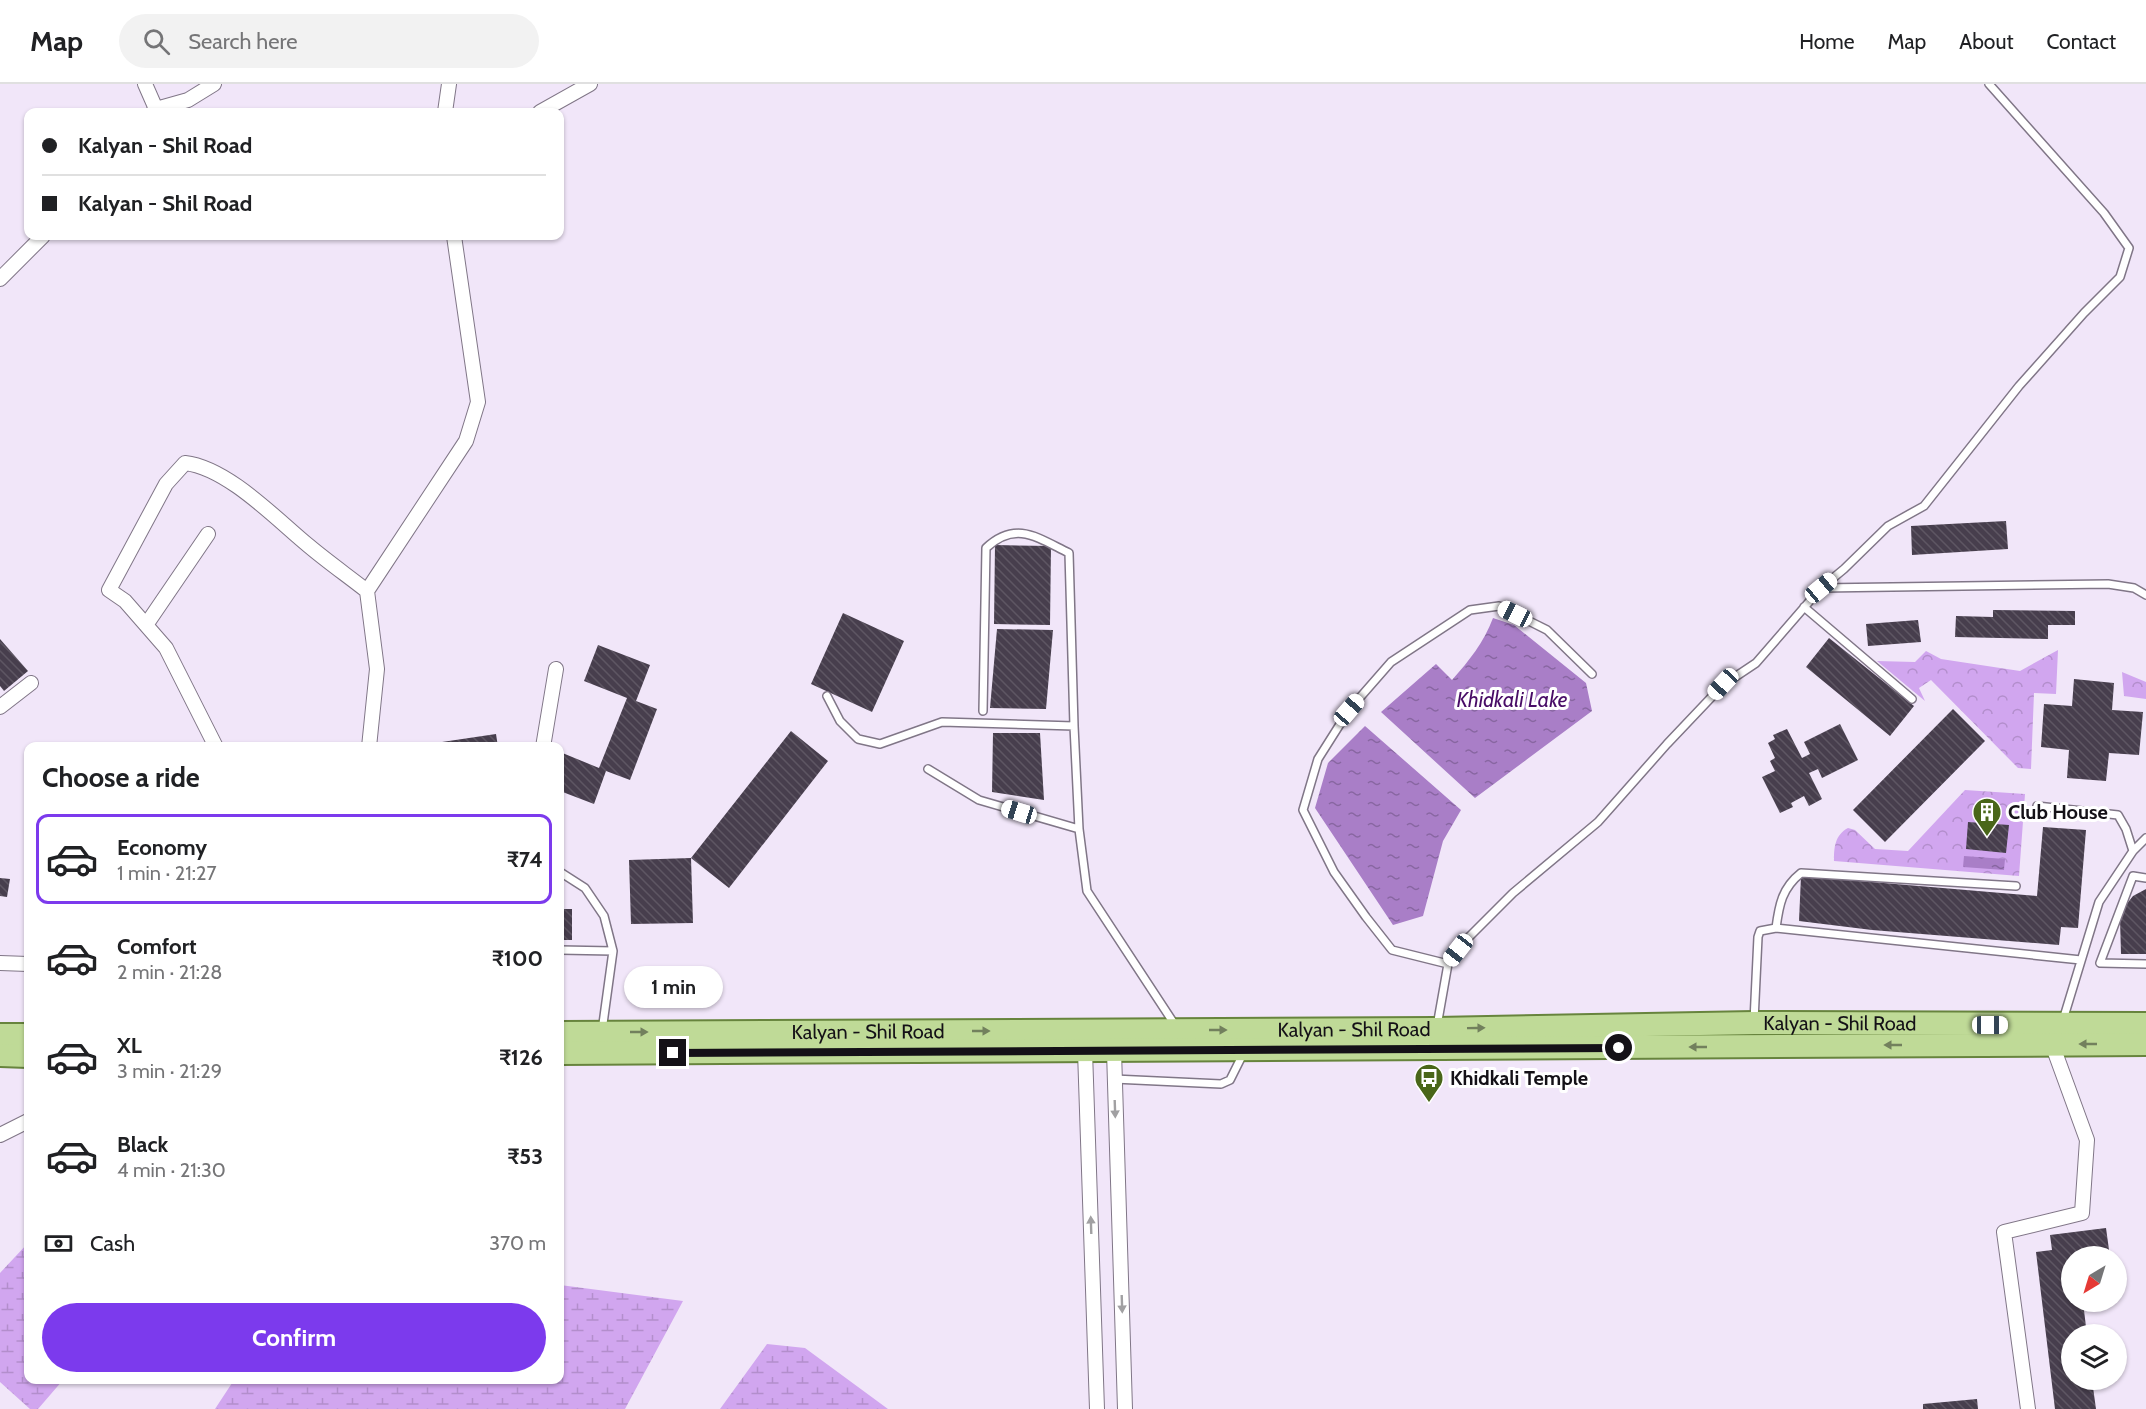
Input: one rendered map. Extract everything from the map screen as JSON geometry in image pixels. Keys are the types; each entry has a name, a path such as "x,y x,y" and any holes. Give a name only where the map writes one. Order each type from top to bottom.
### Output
{"main road":[{"name":"Kalyan - Shil Road","path":"564,1053 1245,1050 1754,1023 2057,1035 2146,1044"},
{"name":"Kalyan - Shil Road","path":"564,1033 1178,1030 1436,1039 2057,1035 2146,1024"},
{"path":"0,1035 24,1035"},
{"path":"0,1055 24,1056"}],"street":[{"path":"145,84 154,108"},
{"path":"164,108 188,100 214,84"},
{"path":"446,108 449,84"},
{"path":"547,108 590,84"},
{"path":"0,279 40,240"},
{"path":"370,742 377,669 367,591 466,441 478,402 455,240"},
{"path":"213,742 166,648 125,601 109,590 166,484 185,463 198,465 240,488 311,548 367,591"},
{"path":"146,625 208,534"},
{"path":"544,742 556,669"},
{"path":"0,707 31,682"},
{"path":"0,963 24,964"},
{"path":"2028,1409 2004,1232 2082,1213 2083,1203 2086,1140 2057,1035"},
{"path":"1085,1051 1097,1409"},
{"path":"1114,1051 1125,1409"},
{"path":"0,1135 24,1123"}],"lane":[{"path":"1436,1039 1448,964 1469,937 1512,892 1598,822 1723,684 1756,663 1821,588 1888,526 1924,506 2019,386 2084,313 2120,277 2129,248 2104,213 1989,84"},
{"path":"983,711 986,548 998,537 1027,532 1070,553 1079,830 1087,891 1178,1030"},
{"path":"1821,588 2108,584 2134,588 2146,595"},
{"path":"1448,964 1392,950 1334,872 1303,810 1318,759 1349,710 1391,663 1470,610 1499,606 1546,630 1592,674"},
{"path":"1804,607 1912,699"},
{"path":"827,696 840,721 858,739 880,744 942,722 1074,726"},
{"path":"928,768 979,800 1079,830"},
{"path":"2037,806 2118,815 2126,829 2133,851"},
{"path":"2057,1035 2099,902 2133,851 2146,838"},
{"path":"1776,928 1780,900 1786,888 1802,873 2016,886"},
{"path":"564,875 585,888 603,916 613,951 602,1033"},
{"path":"2146,878 2133,876 2100,963 2146,964"},
{"path":"1754,1023 1758,937 1760,932 1776,928 2081,960"},
{"path":"564,950 613,951"},
{"path":"1114,1079 1221,1084 1230,1080 1245,1050"}],"green space":[{"path":"2058,650 2056,694 2034,693 2031,769 2018,768 1931,680 1919,688 1925,701 1877,661 1915,662 1926,651 1941,659 2020,671"},
{"path":"2122,672 2146,682 2146,699 2124,696"},
{"path":"1965,790 2025,794 2019,876 1834,861 1836,842 1840,834 1848,828 1855,830 1875,849 1908,851"},
{"path":"24,1247 24,1384 60,1384 38,1409 30,1409 0,1382 0,1273"},
{"path":"564,1286 683,1301 625,1409 215,1409 231,1384 564,1384"},
{"path":"767,1344 805,1348 888,1409 720,1409"}],"water":[{"name":"Khidkali Lake","path":"1493,618 1514,625 1586,683 1592,711 1475,798 1381,712 1436,664 1452,680 1476,651"},
{"path":"1365,726 1461,810 1443,841 1423,916 1393,925 1315,808 1328,763"},
{"path":"1964,856 2005,859 2004,870 1963,867"}],"building":[{"path":"2006,521 2008,549 1912,555 1911,526"},
{"path":"995,545 1051,546 1050,625 994,624"},
{"path":"1993,610 2075,611 2075,625 2048,625 2048,639 1955,637 1956,616 1993,617"},
{"path":"843,613 904,641 872,712 811,684"},
{"path":"1918,620 1921,642 1868,646 1866,624"},
{"path":"997,629 1053,630 1046,709 990,708"},
{"path":"1829,638 1914,706 1890,736 1806,667"},
{"path":"0,639 28,671 4,691 0,686"},
{"path":"598,645 650,665 636,701 657,709 630,780 606,771 594,804 564,793 564,754 599,768 627,698 584,681"},
{"path":"2074,679 2114,683 2112,710 2143,712 2139,755 2109,753 2106,781 2067,778 2069,750 2041,747 2044,704 2072,706"},
{"path":"1953,709 1985,741 1885,842 1853,810"},
{"path":"1840,724 1858,760 1822,778 1818,769 1809,773 1822,799 1809,806 1804,796 1791,803 1793,807 1780,813 1762,777 1775,771 1770,761 1775,758 1768,743 1775,739 1773,735 1787,729 1802,758 1810,754 1804,742"},
{"path":"791,731 828,761 729,888 691,858"},
{"path":"993,733 1040,733 1044,800 992,792"},
{"path":"496,734 497,742 442,742"},
{"name":"Club House","path":"1968,822 2009,825 2006,853 1966,849"},
{"path":"2043,827 2086,830 2078,928 2061,927 2059,945 1872,930 1799,921 1801,876 2037,896"},
{"path":"691,858 693,923 631,924 629,860"},
{"path":"0,878 10,879 7,897 0,896"},
{"path":"2146,889 2146,954 2121,954 2120,919 2125,906 2133,896"},
{"path":"564,909 572,909 572,940 564,940"},
{"path":"2106,1228 2108,1246 2061,1246 2061,1312 2084,1312 2086,1324 2061,1324 2061,1390 2093,1390 2096,1409 2055,1409 2036,1252 2052,1250 2050,1235"},
{"path":"1977,1399 1978,1409 1923,1409 1923,1404"}],"place":[{"name":"Club House","path":"1987,838"},
{"name":"Khidkali Temple","path":"1429,1104"}],"route":[{"path":"673,1053 1619,1048"}]}
